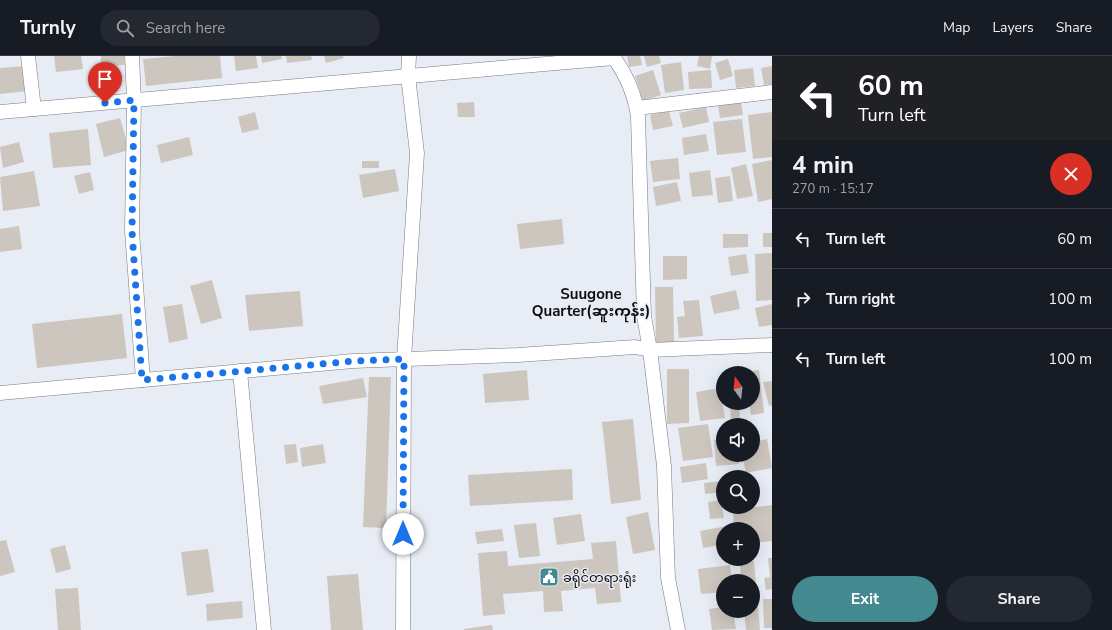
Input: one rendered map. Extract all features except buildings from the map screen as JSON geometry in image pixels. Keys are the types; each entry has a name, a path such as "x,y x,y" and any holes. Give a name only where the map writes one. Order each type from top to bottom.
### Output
{"street":[{"path":"28,56 34,109"},
{"path":"132,56 134,100 132,231 142,380"},
{"path":"403,630 404,359 416,153 408,76 409,56"},
{"path":"0,112 614,57 626,75 637,108 644,316 650,350 664,466 668,578 678,630"},
{"path":"637,108 772,92"},
{"path":"0,393 354,361 636,347 650,350 772,345"},
{"path":"240,371 264,630"}],"place":[{"name":"ခရိုင်တရားရုံး","path":"549,577"}],"district":[{"name":"Suugone Quarter(ဆူးကုန်း)","path":"591,302"}],"route":[{"path":"105,103 134,100 132,231 142,380 354,361 404,359 403,534"}]}
